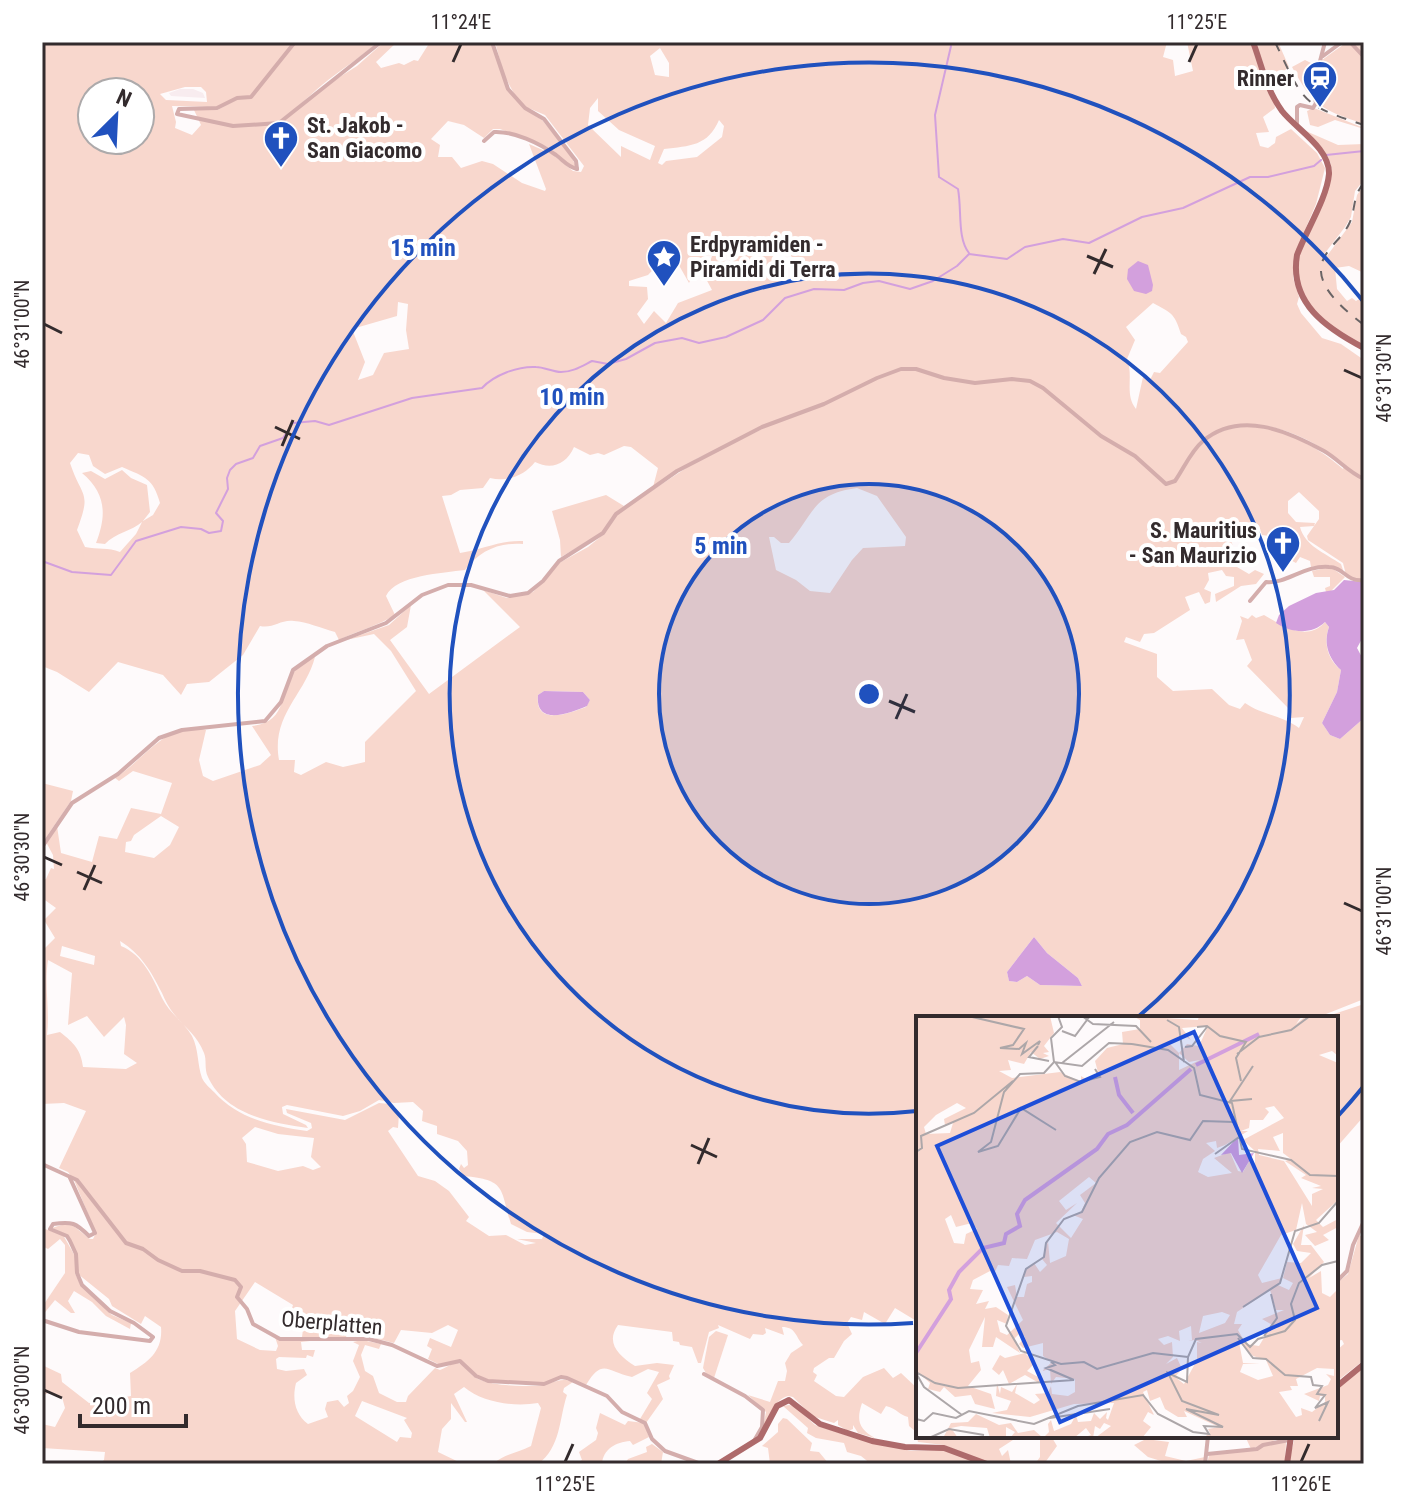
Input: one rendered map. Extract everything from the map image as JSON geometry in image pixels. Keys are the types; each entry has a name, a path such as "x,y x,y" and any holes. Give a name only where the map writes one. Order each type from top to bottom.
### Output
{"main road":[{"path":"1253,42 1269,89 1295,127 1326,158 1329,172 1322,197 1297,255 1297,288 1325,323 1364,348"},
{"path":"1338,1385 1364,1364"},
{"path":"718,1464 754,1443 765,1432 777,1406 791,1401 813,1421 842,1432 887,1445 944,1448 987,1464"},
{"path":"1287,1464 1290,1438"}],"street":[{"path":"295,42 251,97 237,98 217,108 179,109 177,114 233,126 279,123 381,42"},
{"path":"484,141 494,132 503,131 553,152 574,170 579,166 544,119 525,108 508,89 492,42"},
{"path":"1295,127 1297,107 1313,108 1316,103 1313,88 1325,42"},
{"path":"1321,58 1342,42"},
{"path":"1350,42 1364,57"},
{"path":"42,847 72,803 118,774 159,738 182,730 265,721 281,702 293,670 304,661 327,646 386,623 433,590 448,585 471,585 510,596 528,593 543,581 559,561 603,533 616,514 677,471 762,427 824,404 901,369 916,369 975,383 1012,379 1030,381 1043,388 1101,436 1135,456 1166,484 1175,481 1197,447 1210,436 1250,425 1273,428 1303,441 1364,479"},
{"path":"1250,601 1266,582 1279,582 1306,570 1333,567 1352,580 1364,580"},
{"path":"42,1164 64,1172 70,1178 95,1233 89,1236 79,1225 70,1222 53,1224 50,1229 67,1236 70,1241 82,1285 110,1311 153,1337 150,1341 79,1332 42,1320"},
{"name":"Oberplatten","path":"70,1178 77,1180 126,1243 182,1271 200,1271 237,1282 241,1287 236,1294 253,1324 280,1339 369,1339 389,1344 437,1366 460,1361 476,1376 488,1381 544,1384 561,1377 567,1378 607,1396 622,1412 645,1423 652,1439 665,1451 701,1464"},
{"path":"1338,1280 1347,1271 1353,1245 1364,1221"},
{"path":"704,1374 745,1396 763,1410 762,1427 754,1443"},
{"path":"1205,1464 1208,1438"},
{"path":"1207,1454 1257,1449 1290,1438"}],"shaded area":[{"path":"42,42 378,42 277,122 278,125 384,42 397,42 376,62 381,68 418,61 430,42 491,42 507,90 525,109 542,120 568,151 576,166 572,167 550,148 500,129 493,129 484,138 464,125 448,121 431,139 440,145 438,157 452,157 461,168 482,161 493,164 522,183 545,191 529,144 552,154 573,171 581,172 584,166 545,115 526,107 517,99 504,75 495,42 1167,42 1163,57 1173,60 1175,76 1193,71 1187,42 1278,42 1289,67 1271,81 1275,108 1263,117 1269,132 1256,133 1260,146 1268,148 1275,143 1276,137 1291,129 1317,153 1325,168 1316,204 1294,256 1293,278 1301,313 1322,338 1341,344 1364,360 1364,579 1355,580 1346,575 1343,563 1308,540 1307,536 1314,526 1300,527 1306,539 1311,544 1341,564 1344,573 1332,567 1311,567 1310,561 1300,557 1296,563 1279,554 1284,542 1262,535 1256,526 1244,532 1236,530 1230,538 1233,546 1229,552 1237,567 1249,574 1255,570 1264,574 1256,584 1241,586 1216,602 1215,594 1234,586 1234,577 1226,576 1222,570 1208,573 1209,580 1204,589 1211,592 1210,602 1205,604 1199,592 1185,597 1190,610 1154,633 1144,634 1140,642 1126,637 1124,642 1157,654 1157,677 1173,691 1212,689 1229,705 1240,709 1245,703 1299,728 1304,717 1291,718 1288,708 1247,666 1252,660 1244,639 1236,640 1242,621 1240,616 1248,619 1252,615 1256,618 1264,615 1302,632 1318,628 1325,622 1329,627 1328,651 1341,670 1337,692 1322,723 1330,735 1340,739 1364,718 1364,999 1321,1016 916,1016 916,1321 895,1308 885,1324 864,1312 862,1320 851,1317 847,1323 852,1334 834,1358 814,1368 813,1372 817,1375 814,1381 836,1396 844,1397 863,1377 884,1368 893,1378 901,1373 916,1387 916,1435 909,1426 908,1417 886,1406 881,1414 862,1403 860,1424 875,1438 858,1433 853,1425 853,1429 848,1431 838,1425 838,1420 834,1423 812,1416 793,1397 788,1396 777,1403 763,1426 766,1412 748,1395 770,1402 778,1381 785,1381 785,1363 791,1353 803,1345 793,1330 787,1327 782,1327 784,1335 765,1328 766,1333 753,1334 750,1339 718,1325 719,1328 709,1332 701,1363 698,1363 692,1347 673,1341 672,1332 618,1325 613,1343 629,1362 635,1366 657,1363 674,1365 670,1379 657,1385 663,1399 646,1423 640,1419 652,1399 647,1393 659,1372 648,1369 632,1377 601,1369 586,1385 562,1376 549,1383 487,1380 477,1376 460,1360 440,1365 428,1359 432,1349 427,1346 430,1338 451,1347 458,1330 448,1325 432,1333 401,1330 394,1343 374,1338 369,1321 359,1315 352,1320 353,1326 347,1331 346,1338 302,1337 304,1322 289,1317 293,1305 255,1282 235,1311 237,1339 260,1350 276,1351 275,1337 286,1341 319,1340 301,1342 302,1350 315,1350 313,1357 276,1359 277,1369 304,1369 307,1375 296,1383 294,1395 297,1411 308,1424 328,1417 325,1409 327,1402 338,1400 344,1407 349,1403 347,1396 360,1377 353,1361 359,1345 353,1342 362,1340 381,1344 379,1349 365,1345 361,1355 365,1371 373,1376 379,1393 397,1402 406,1402 435,1368 440,1370 456,1363 478,1379 499,1384 541,1386 563,1380 573,1382 564,1388 563,1392 567,1395 551,1449 538,1464 493,1464 531,1446 541,1408 538,1403 509,1404 490,1400 464,1387 454,1394 467,1422 451,1403 451,1419 442,1429 438,1452 463,1464 99,1464 104,1460 105,1452 42,1448 42,1424 55,1427 65,1408 62,1397 48,1393 42,1396 42,1365 61,1374 62,1382 89,1403 131,1396 130,1373 153,1354 161,1335 161,1327 145,1316 141,1324 112,1306 109,1299 78,1274 74,1245 52,1228 69,1225 90,1239 96,1233 74,1180 68,1172 59,1168 86,1111 64,1103 42,1104 42,951 55,938 44,920 56,908 42,898 42,880 46,879 51,868 54,869 53,855 46,842 57,826 61,853 92,862 99,836 117,839 131,808 161,814 172,783 133,771 119,781 115,778 157,743 180,730 206,730 199,760 203,776 213,781 260,765 271,755 252,726 264,723 278,712 289,679 304,663 315,657 284,718 278,744 279,760 295,760 294,772 301,775 326,762 343,767 365,762 365,742 416,691 391,651 374,634 346,640 389,625 411,605 407,627 390,640 429,694 520,627 483,590 507,598 533,592 559,563 604,534 616,514 700,459 770,425 698,458 653,487 658,468 631,447 624,446 604,455 590,455 574,447 567,458 558,464 547,466 535,462 515,477 490,478 483,488 460,490 442,496 460,553 507,542 523,541 523,544 490,549 465,570 421,576 399,584 386,596 395,615 339,640 335,632 299,622 260,626 243,655 209,682 187,684 181,695 163,675 118,662 89,692 42,666","holes":["660,48 669,63 669,77 655,75 650,56","185,87 201,87 206,92 207,102 166,100 160,94","248,96 250,99 238,99 217,110 194,110 201,125 192,135 175,128 172,106 217,107 236,97","598,98 598,111 619,130 655,146 650,160 621,146 621,157 588,125 590,108","719,120 724,126 722,137 697,157 666,161 662,165 658,163 664,149 704,140","776,236 785,243 797,268 786,282 775,266 770,244","666,256 676,260 689,283 700,260 712,256 705,277 712,290 678,303 666,323 654,311 644,324 637,314 648,299 647,287 629,286 629,281 648,275","727,257 738,272 741,270 752,274 753,281 730,275 725,261","398,302 408,304 406,330 409,349 384,353 373,375 358,380 365,362 352,329 397,316","1153,303 1171,314 1188,342 1160,373 1154,372 1150,380 1143,377 1136,409 1132,403 1127,359 1135,340 1126,327","1011,378 1030,380 1043,387 1102,435 1136,455 1166,483 1174,481 1191,454 1203,440 1219,430 1237,425 1276,428 1296,435 1345,465 1343,469 1313,447 1277,431 1239,427 1222,431 1205,441 1192,455 1176,482 1165,485 1135,457 1101,436 1042,388 1030,382 1011,379 989,381","78,453 89,455 93,466 105,474 122,467 151,483 160,503 153,515 143,521 150,512 147,485 122,470 105,479 91,471 82,473 96,488 102,505 102,523 96,543 105,544 142,522 120,552 85,547 77,530 84,508 84,495 70,463","857,488 877,496 906,537 905,546 863,548 830,593 810,591 776,570 769,537 789,543 823,500","1299,492 1319,511 1319,519 1314,526 1315,523 1296,522 1288,513 1288,501","544,691 583,692 590,700 586,707 563,714 547,714 538,705 538,695","161,816 179,827 170,845 154,858 125,852 126,842","1034,937 1047,953 1078,978 1082,986 1040,985 1027,976 1017,982 1009,981 1007,972","120,941 145,964 179,1020 165,1004 146,968 135,955 121,946","62,946 95,956 94,965 60,956","48,960 72,973 68,1025 87,1016 104,1037 124,1017 124,1054 137,1063 126,1069 83,1067 79,1051 69,1040 60,1032 47,1035","183,1024 201,1047 207,1074 216,1090 237,1108 264,1119 308,1128 283,1114 282,1107 287,1105 343,1116 379,1100 413,1102 423,1111 422,1121 437,1126 437,1134 458,1141 467,1151 468,1165 464,1168 461,1164 459,1169 464,1176 488,1180 500,1188 511,1224 527,1232 544,1234 542,1239 517,1239 536,1243 525,1245 506,1235 489,1236 466,1221 469,1217 449,1191 435,1181 418,1176 388,1131 398,1128 399,1114 390,1104 379,1103 345,1120 286,1109 287,1113 311,1123 312,1128 307,1131 269,1124 234,1109 203,1080 194,1041","255,1127 278,1134 314,1138 311,1157 321,1167 313,1170 303,1166 278,1171 247,1162 246,1144 242,1138","362,1401 407,1418 404,1420 412,1433 411,1438 400,1437 397,1442 355,1416"]},
{"path":"1347,42 1362,46 1364,50 1364,124 1320,105 1306,91 1292,67 1305,60 1315,65"},
{"path":"193,89 203,93 205,98 171,96 169,93"},
{"path":"1314,108 1364,129 1335,120 1318,127 1310,125 1307,111"},
{"path":"1299,128 1338,145 1364,144 1364,180 1355,191 1351,217 1322,257 1324,260 1352,222 1357,195 1364,185 1364,273 1349,266 1335,268 1337,289 1347,301 1352,298 1356,301 1364,296 1364,348 1314,311 1299,285 1300,253 1332,169 1322,149"},
{"path":"1138,261 1148,265 1153,285 1152,291 1146,294 1134,291 1127,279 1128,269"},
{"path":"606,495 624,506 611,518 602,533 561,557 552,511"},
{"path":"1326,568 1345,577 1330,592 1326,592 1325,588 1330,586 1330,577 1314,577 1312,571"},
{"path":"1344,580 1364,582 1364,635 1357,648 1364,661 1364,718 1340,739 1330,735 1322,723 1337,692 1341,670 1328,651 1329,627 1325,622 1314,629 1301,631 1276,623 1279,615 1289,606 1316,593 1334,590"},
{"path":"544,691 583,692 590,700 587,706 572,712 548,714 539,705 538,695"},
{"path":"42,783 73,791 71,801 45,839 42,831"},
{"path":"1034,937 1047,953 1078,978 1082,986 1040,985 1027,976 1017,982 1009,981 1007,972"},
{"path":"1364,1004 1364,1116 1338,1146 1338,1016 1328,1016"},
{"path":"42,1228 63,1235 75,1256 75,1273 80,1284 112,1315 131,1323 130,1329 106,1316 92,1302 74,1291 68,1301 75,1313 55,1300 42,1316 42,1307 65,1273 65,1245 60,1239 48,1249 42,1246"},
{"path":"1359,1235 1364,1238 1364,1360 1338,1380 1338,1349 1344,1344 1342,1340 1338,1341 1338,1282 1348,1274"},
{"path":"716,1331 728,1335 714,1378 703,1368 709,1337"},
{"path":"1364,1367 1364,1464 1288,1464 1295,1438 1338,1438 1338,1388"},
{"path":"789,1405 815,1425 849,1436 911,1451 943,1450 982,1464 871,1464 861,1456 847,1452 844,1443 816,1438 807,1433 808,1428 783,1406"},
{"path":"600,1413 625,1425 628,1421 644,1423 649,1437 633,1445 630,1441 615,1445 605,1454 602,1464 575,1464 582,1460 579,1452 596,1440"},
{"path":"783,1418 812,1443 810,1451 819,1452 829,1464 770,1464 768,1448 762,1446 778,1432 778,1424"},
{"path":"917,1438 1016,1438 999,1449 1002,1456 1008,1450 1011,1464 991,1464 944,1445 918,1442"},
{"path":"1040,1438 1052,1438 1057,1446 1044,1464 1035,1464 1040,1457"},
{"path":"1246,1438 1281,1438 1251,1449"},
{"path":"1146,1439 1169,1442 1165,1456 1186,1461 1205,1457 1203,1464 1161,1464 1161,1461 1148,1457 1134,1445"},
{"path":"1286,1442 1285,1464 1207,1464 1209,1455 1258,1450 1265,1445"},
{"path":"652,1444 663,1452 661,1464 625,1464 628,1459 647,1452 646,1447"}],"waterway":[{"path":"951,46 935,115 939,177 958,189 961,232 969,253"},
{"path":"1326,155 1364,151"},
{"path":"42,561 72,572 111,575 136,541 181,527 209,533 221,531 223,521 216,513 228,489 230,470 236,464 253,458 260,446 283,438 293,423 315,421 329,425 412,398 482,388 500,375 522,368 539,367 565,372 592,361 608,364 626,359 655,343 682,338 699,343 726,337 763,320 785,298 814,289 844,290 879,281 910,289 933,281 957,266 969,254 1007,259 1025,247 1063,239 1089,243 1142,217 1183,208 1250,177 1268,177 1314,166 1321,160"}],"railway":[{"path":"1275,42 1306,98 1327,112 1364,125"},
{"path":"1364,183 1349,224 1326,255 1321,269 1322,279 1333,297 1364,325"}],"place":[{"name":"Rinner","path":"1320,109"},
{"name":"St. Jakob - San Giacomo","path":"281,169"},
{"name":"Erdpyramiden - Piramidi di Terra","path":"664,288"},
{"name":"S. Mauritius - San Maurizio","path":"1283,574"}]}
